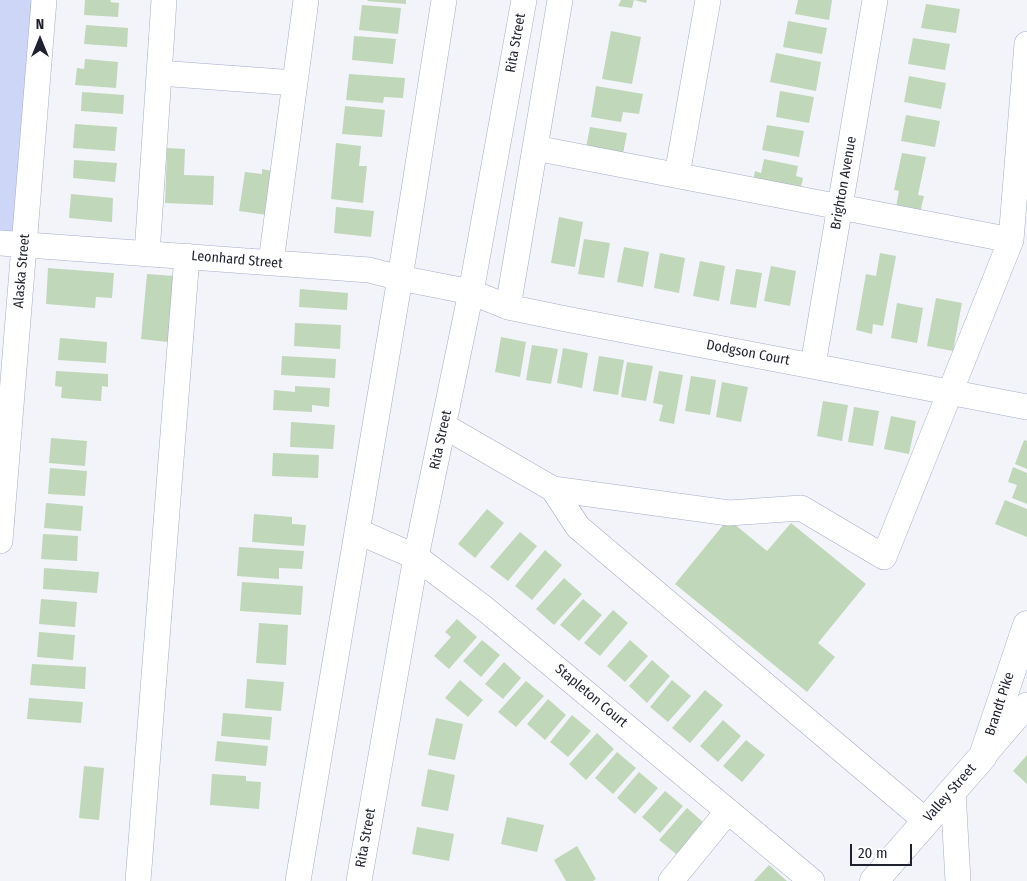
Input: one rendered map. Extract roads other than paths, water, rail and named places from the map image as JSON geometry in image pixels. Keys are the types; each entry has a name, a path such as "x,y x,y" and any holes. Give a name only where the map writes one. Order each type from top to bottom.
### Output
{"main road":[{"name":"Brandt Pike","path":"983,756 1027,625"},
{"name":"Valley Street","path":"874,881 983,756"}],"street":[{"name":"Alaska Street","path":"0,541 12,243 44,0"},
{"path":"147,254 164,0"},
{"path":"270,262 306,0"},
{"path":"298,881 400,278 444,0"},
{"name":"Rita Street","path":"359,881 416,557 472,292 524,0"},
{"path":"508,307 560,0"},
{"path":"677,175 708,0"},
{"name":"Brighton Avenue","path":"813,365 875,0"},
{"path":"444,426 552,489 729,513 801,508 884,557 1011,240 1027,44"},
{"path":"159,74 295,83"},
{"path":"535,148 1011,240"},
{"name":"Leonhard Street","path":"12,243 369,270 472,292"},
{"path":"138,881 187,256"},
{"name":"Dodgson Court","path":"472,292 508,307 1027,407"},
{"path":"552,489 578,527 926,821"},
{"name":"Stapleton Court","path":"357,531 416,557 485,609 812,881"},
{"name":"Valley Street","path":"983,756 1027,706"},
{"path":"953,791 958,881"},
{"path":"671,881 728,811"}]}
